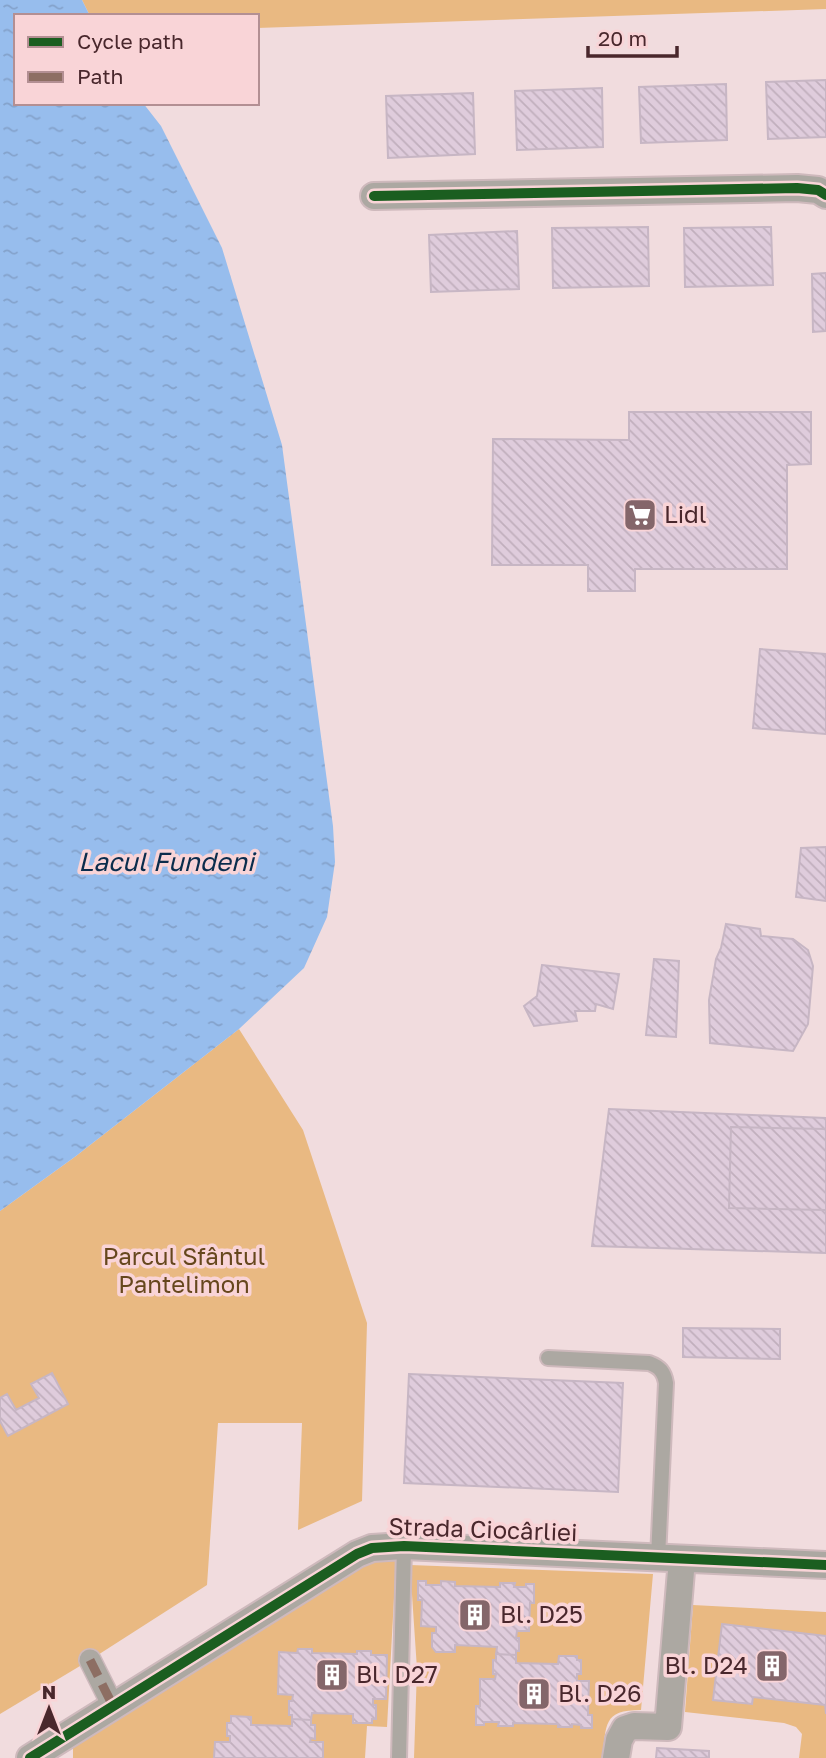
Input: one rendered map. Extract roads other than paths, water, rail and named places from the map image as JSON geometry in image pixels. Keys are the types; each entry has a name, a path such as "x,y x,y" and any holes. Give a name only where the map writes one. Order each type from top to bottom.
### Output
{"street":[{"path":"374,196 797,188 818,190 826,195"},
{"name":"Strada Ciocârliei","path":"30,1758 357,1554 372,1548 404,1546 826,1565"},
{"path":"616,1758 619,1740 625,1730 634,1726 668,1727 670,1559"},
{"path":"90,1660 113,1706"}],"lane":[{"path":"548,1358 649,1363 659,1367 665,1374 670,1559"},
{"path":"399,1758 404,1546"}],"water":[{"name":"Lacul Fundeni","path":"0,0 82,0 89,14 14,14 14,105 145,105 161,126 222,248 282,445 333,826 335,862 327,917 304,968 239,1029 76,1156 0,1211"}],"place":[{"name":"Lidl","path":"640,515"},
{"name":"Bl. D25","path":"475,1615"},
{"name":"Bl. D24","path":"772,1666"},
{"name":"Bl. D27","path":"332,1675"},
{"name":"Bl. D26","path":"534,1694"}],"park label":[{"name":"Parcul Sfântul Pantelimon","path":"184,1271"}]}
